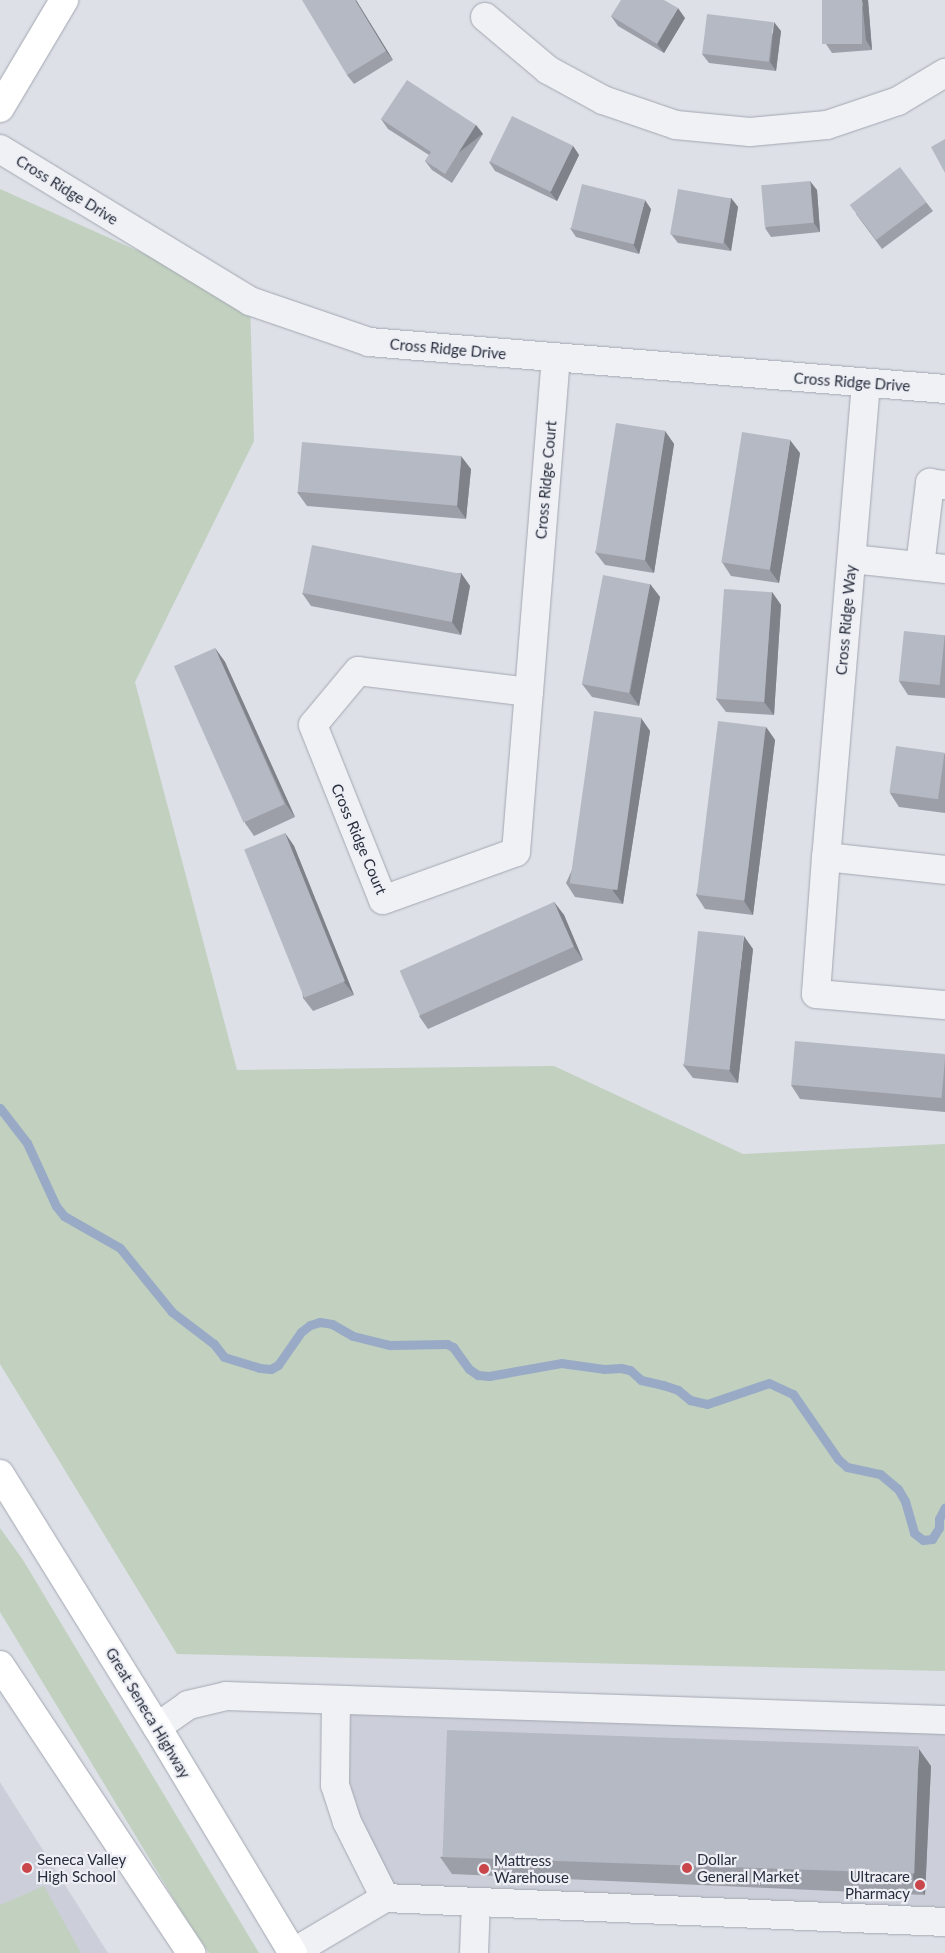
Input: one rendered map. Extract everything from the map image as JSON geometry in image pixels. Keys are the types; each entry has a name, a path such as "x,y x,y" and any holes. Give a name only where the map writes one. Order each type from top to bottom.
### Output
{"main road":[{"path":"0,108 64,0"},
{"name":"Great Seneca Highway","path":"0,1474 157,1726 293,1953"},
{"path":"0,1665 191,1953"}],"street":[{"path":"486,17 548,70 603,100 676,126 750,132 827,125 898,101 945,73"},
{"name":"Cross Ridge Drive","path":"0,149 250,301 369,342 945,388"},
{"name":"Cross Ridge Court","path":"529,692 358,671 313,725 383,900 516,852 529,692 556,358"},
{"name":"Cross Ridge Way","path":"866,383 816,994 945,1005"},
{"path":"852,559 932,568 930,483 945,485"},
{"path":"826,857 945,870"},
{"path":"157,1726 188,1705 226,1696 945,1720"},
{"path":"336,1701 336,1785 347,1822 385,1898"},
{"path":"293,1953 385,1898 945,1922"},
{"path":"474,1953 476,1902"}],"shaded area":[{"path":"336,1701 945,1720 945,1922 385,1898 347,1822"},
{"name":"Seneca Valley High School","path":"0,1782 108,1953 0,1953"}],"green space":[{"path":"0,189 250,301 254,441 135,682 237,1070 554,1066 743,1154 945,1144 945,1671 177,1654 0,1364"},
{"path":"0,1528 23,1560 259,1953 209,1953 183,1914 0,1612"},
{"path":"44,1886 81,1953 0,1953 0,1905"}],"building":[{"path":"302,0 355,0 386,51 347,75"},
{"path":"621,0 664,0 678,8 657,44 611,16"},
{"path":"822,0 862,0 862,44 822,44"},
{"path":"707,14 774,22 769,62 702,54"},
{"path":"407,80 476,125 445,174 425,161 431,152 381,119"},
{"path":"512,116 573,146 551,192 490,162"},
{"path":"945,139 945,173 931,147"},
{"path":"900,167 926,202 876,240 850,205"},
{"path":"810,181 814,223 765,227 761,185"},
{"path":"582,184 645,200 634,244 571,229"},
{"path":"678,189 731,198 723,244 670,234"},
{"path":"616,423 665,431 645,560 596,552"},
{"path":"742,432 790,440 770,570 721,562"},
{"path":"302,442 461,456 457,506 298,492"},
{"path":"312,545 461,574 452,622 303,593"},
{"path":"603,575 650,584 629,693 582,684"},
{"path":"724,589 772,592 764,702 716,699"},
{"path":"904,631 945,635 940,685 899,681"},
{"path":"215,648 285,804 243,823 174,666"},
{"path":"594,711 642,718 617,890 570,883"},
{"path":"718,721 766,727 744,901 697,895"},
{"path":"896,746 945,753 938,799 889,793"},
{"path":"285,833 345,981 304,998 244,849"},
{"path":"554,902 574,947 420,1016 400,971"},
{"path":"698,931 744,936 730,1070 684,1065"},
{"path":"795,1041 945,1054 942,1098 791,1085"},
{"path":"447,1730 919,1746 914,1873 443,1857"}],"waterway":[{"path":"0,1108 27,1143 56,1206 64,1216 120,1248 172,1312 214,1344 224,1357 260,1368 271,1369 278,1365 301,1332 310,1325 320,1322 332,1324 353,1336 390,1345 447,1344 453,1347 469,1369 478,1375 489,1376 561,1363 604,1369 621,1368 630,1370 641,1380 678,1390 690,1400 707,1404 769,1383 793,1394 838,1459 847,1467 880,1474 898,1489 905,1501 914,1533 923,1540 932,1539 939,1528 939,1519 945,1507"}],"place":[{"name":"Seneca Valley High School","path":"27,1868"},
{"name":"Dollar General Market","path":"687,1868"},
{"name":"Mattress Warehouse","path":"484,1869"},
{"name":"Ultracare Pharmacy","path":"920,1885"}]}
